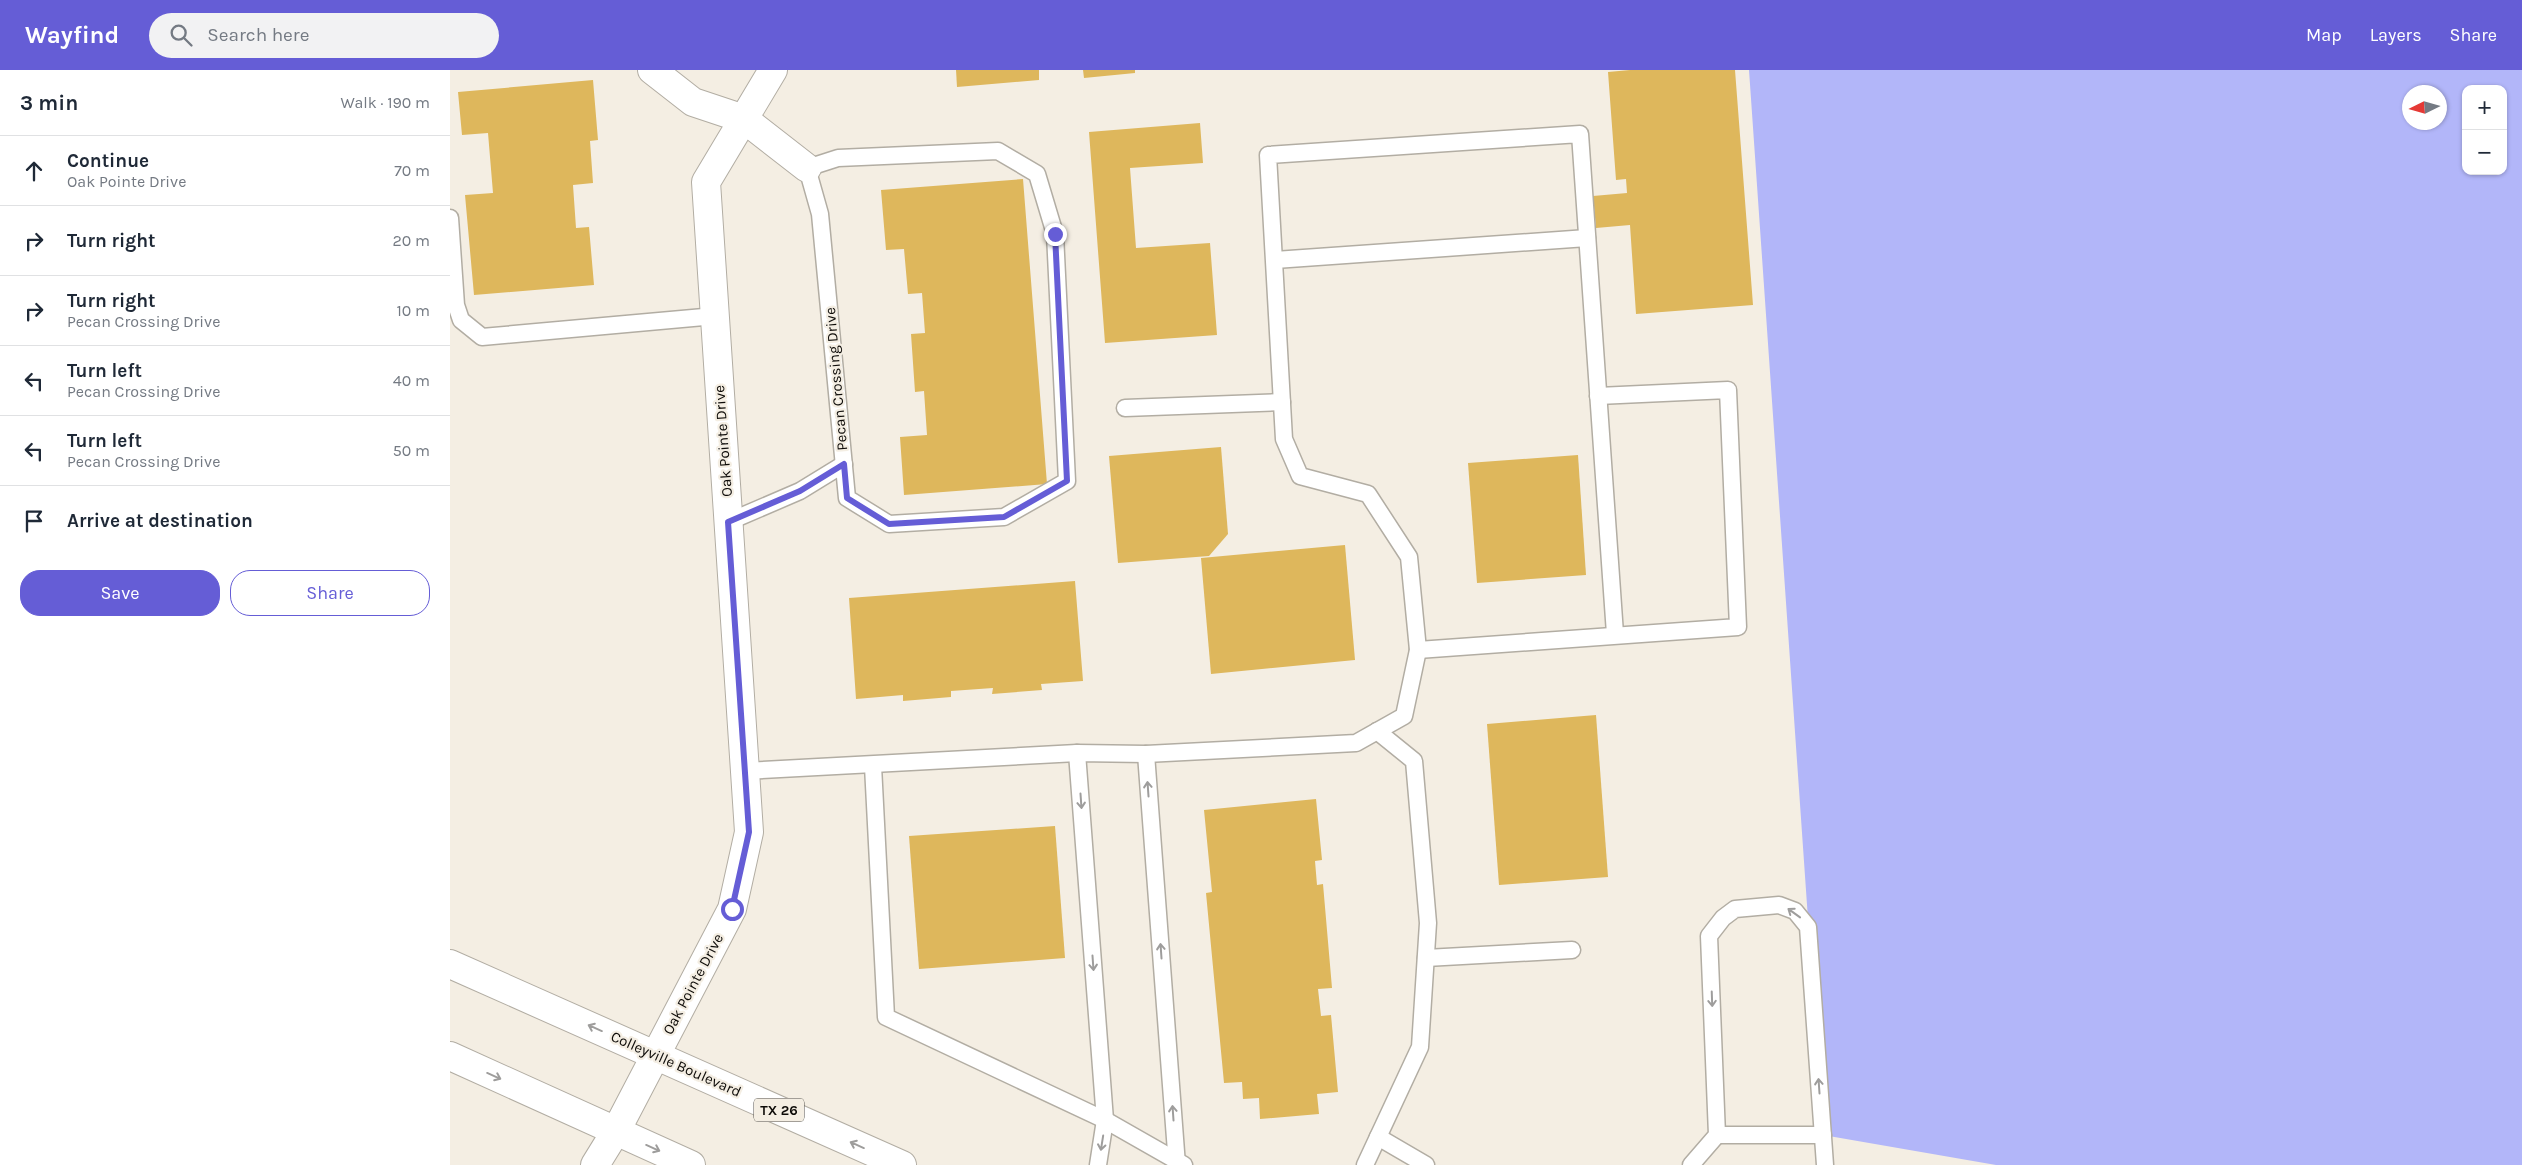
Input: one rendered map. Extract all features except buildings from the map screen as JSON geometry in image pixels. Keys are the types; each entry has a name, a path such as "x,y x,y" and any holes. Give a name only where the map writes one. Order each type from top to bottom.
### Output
{"street":[{"path":"652,70 693,102 744,119 807,168"},
{"name":"Oak Pointe Drive","path":"595,1165 616,1131 732,909 749,832 706,182 773,70"},
{"name":"Colleyville Boulevard","path":"450,964 902,1165"},
{"path":"450,1056 691,1165"}],"lane":[{"path":"745,771 873,766 1077,753 1146,754 1356,743 1404,716 1418,650 1409,557 1368,494 1300,476 1284,439 1268,155 1580,134 1615,634"},
{"name":"Pecan Crossing Drive","path":"998,150 1037,174 1055,234 1067,481 1004,517 889,524 847,498 820,214 807,168 838,158 998,150"},
{"path":"450,218 456,305 461,320 482,338 715,316"},
{"path":"1275,260 1587,238"},
{"path":"1418,650 1615,634 1738,627 1728,390 1598,396"},
{"path":"1125,408 1282,402"},
{"path":"728,522 800,491 844,464"},
{"path":"1364,1165 1420,1047 1428,923 1414,761 1377,731"},
{"path":"1077,753 1106,1120 1098,1165"},
{"path":"1146,754 1179,1164"},
{"path":"873,766 886,1017 1106,1120 1179,1164"},
{"path":"1691,1165 1717,1135 1709,936 1723,918 1735,909 1779,905 1795,911 1808,927 1825,1165"},
{"path":"1426,958 1572,950"},
{"path":"1717,1135 1823,1135"},
{"path":"1378,1137 1426,1165"}],"shaded area":[{"path":"1749,70 2522,70 2522,1165 1996,1165 1823,1135"}],"route":[{"path":"732,909 749,832 728,522 800,491 844,464 847,498 889,524 1004,517 1067,481 1055,234"}]}
